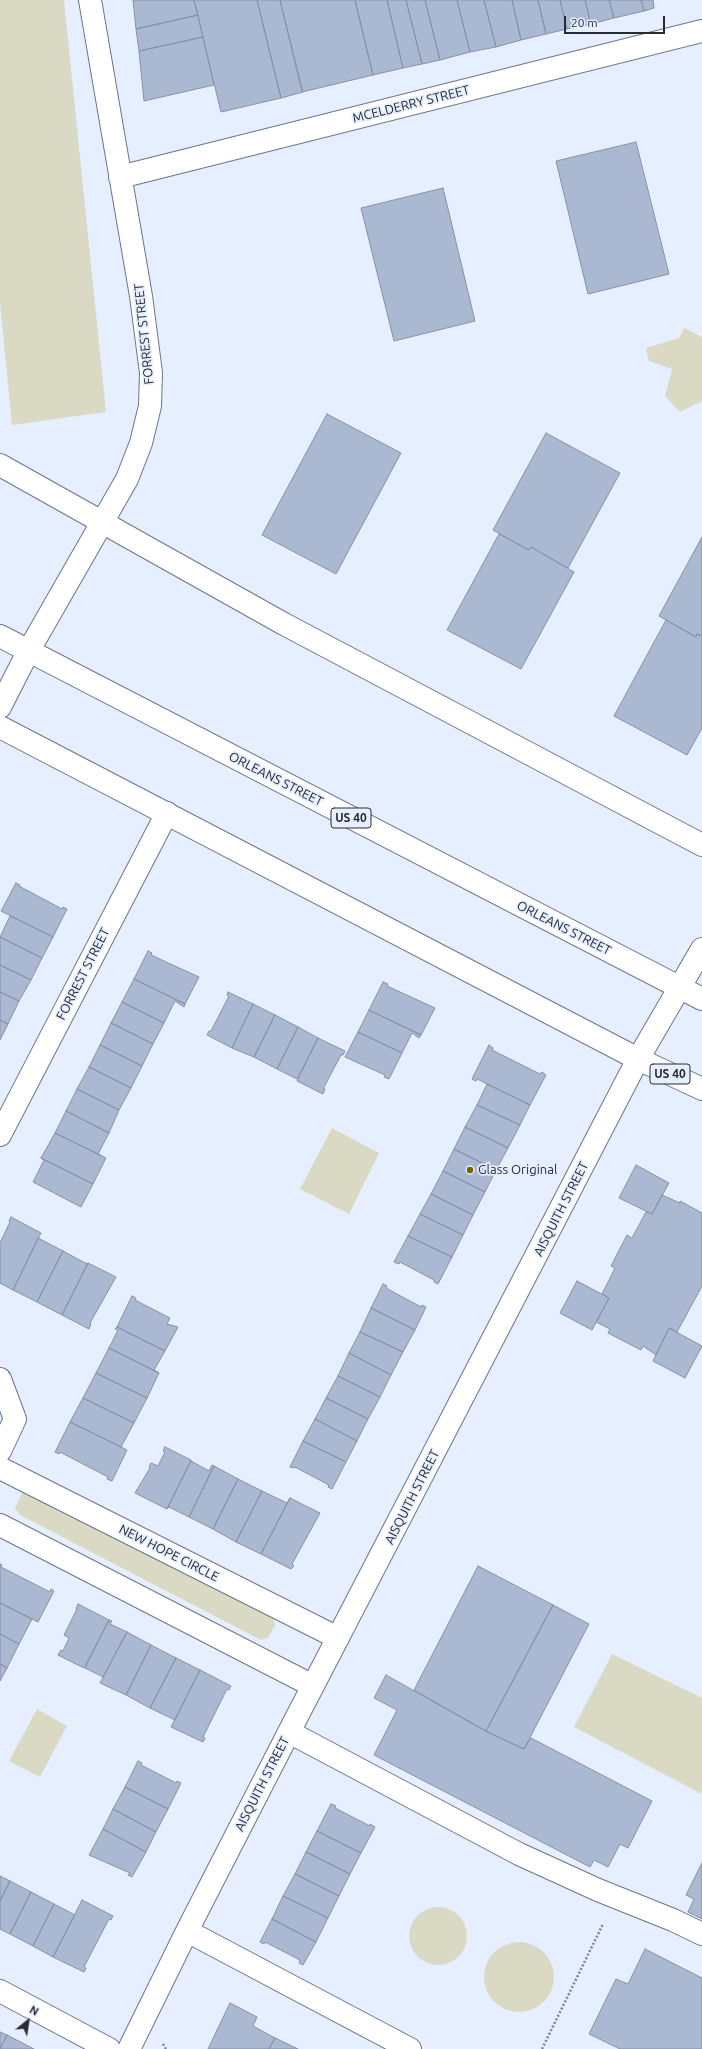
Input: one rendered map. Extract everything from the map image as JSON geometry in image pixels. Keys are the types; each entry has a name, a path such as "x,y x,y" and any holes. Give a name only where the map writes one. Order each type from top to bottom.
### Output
{"street":[{"name":"FORREST STREET","path":"0,706 29,650 127,479 141,443 150,406 150,373 141,296 90,0"},
{"name":"MCELDERRY STREET","path":"120,177 702,31"},
{"path":"0,465 284,624 702,845"},
{"name":"ORLEANS STREET","path":"0,636 702,1000"},
{"name":"US 40","path":"0,727 638,1059 702,1089"},
{"name":"FORREST STREET","path":"0,1135 167,813"},
{"name":"AISQUITH STREET","path":"129,2049 187,1931 289,1732 638,1059 681,988 702,949"},
{"path":"0,1379 15,1419 0,1451"},
{"name":"NEW HOPE CIRCLE","path":"0,1468 338,1638"},
{"path":"0,1525 313,1686"},
{"path":"289,1732 519,1854 615,1898 673,1920 702,1934"},
{"path":"187,1931 410,2049"},
{"path":"0,1991 110,2049"}],"path":[{"path":"542,2049 615,1898"}],"green space":[{"path":"0,0 64,0 106,412 12,425 0,303"},
{"path":"684,328 702,337 702,401 680,412 665,396 672,369 649,361 646,348 679,338"},
{"path":"332,1128 379,1153 349,1214 300,1189"},
{"path":"30,1490 273,1615 275,1625 268,1638 261,1640 20,1515 15,1508 22,1493"},
{"path":"612,1654 702,1698 702,1794 574,1727"},
{"path":"37,1709 67,1726 40,1777 9,1761"},
{"path":"432,1907 444,1907 459,1915 467,1930 467,1942 459,1957 444,1965 432,1965 417,1957 409,1942 409,1930 417,1915"},
{"path":"519,1942 532,1945 544,1952 551,1964 554,1977 551,1990 544,2002 532,2009 519,2012 506,2009 494,2002 487,1990 484,1977 487,1964 494,1952 506,1945"}],"building":[{"path":"133,0 194,0 198,15 136,29"},
{"path":"194,0 257,0 281,98 221,112"},
{"path":"257,0 280,0 303,92 281,98"},
{"path":"280,0 355,0 373,75 302,92"},
{"path":"355,0 387,0 403,68 373,75"},
{"path":"387,0 406,0 422,64 403,68"},
{"path":"406,0 425,0 440,60 422,64"},
{"path":"425,0 457,0 470,52 440,60"},
{"path":"457,0 484,0 496,47 470,52"},
{"path":"484,0 512,0 521,40 496,47"},
{"path":"512,0 538,0 546,34 521,40"},
{"path":"538,0 560,0 567,29 546,34"},
{"path":"560,0 585,0 591,24 567,29"},
{"path":"585,0 609,0 614,18 591,24"},
{"path":"609,0 641,0 644,11 614,18"},
{"path":"641,0 653,0 654,8 644,11"},
{"path":"198,15 203,37 139,51 136,29"},
{"path":"203,37 214,85 144,101 139,51"},
{"path":"636,142 669,274 588,294 556,161"},
{"path":"443,188 475,321 394,341 361,208"},
{"path":"327,414 401,453 336,574 262,535"},
{"path":"546,433 620,473 568,568 531,547 529,550 493,530"},
{"path":"499,534 529,550 531,547 574,572 521,669 447,630"},
{"path":"702,537 702,636 697,634 696,637 659,616"},
{"path":"666,620 696,637 697,634 702,636 702,728 687,755 614,716"},
{"path":"16,883 62,909 63,907 67,909 53,937 1,911"},
{"path":"10,916 53,937 42,958 0,937"},
{"path":"0,937 42,958 31,980 0,965"},
{"path":"148,951 152,953 151,955 199,977 185,1004 134,979"},
{"path":"0,965 31,980 19,1001 0,992"},
{"path":"134,979 185,1004 184,1007 175,1001 164,1023 122,1002"},
{"path":"383,982 388,984 387,986 435,1008 421,1035 369,1010"},
{"path":"0,992 19,1001 8,1024 0,1020"},
{"path":"228,992 253,1004 232,1048 207,1035 209,1031 211,1031 229,996 227,995"},
{"path":"122,1002 164,1023 153,1044 111,1023"},
{"path":"253,1004 275,1015 254,1057 232,1048"},
{"path":"369,1010 421,1035 419,1038 412,1033 402,1053 358,1032"},
{"path":"275,1015 298,1027 277,1069 254,1057"},
{"path":"0,1020 8,1024 0,1040"},
{"path":"111,1023 153,1044 142,1066 100,1045"},
{"path":"298,1027 318,1038 297,1079 277,1069"},
{"path":"358,1032 402,1053 389,1079 384,1077 385,1075 345,1057"},
{"path":"318,1038 345,1051 343,1055 341,1055 323,1089 325,1089 323,1094 297,1081"},
{"path":"100,1045 142,1066 131,1088 89,1067"},
{"path":"489,1045 493,1048 492,1050 540,1074 542,1072 546,1075 530,1105 477,1079 476,1081 472,1079"},
{"path":"89,1067 131,1088 119,1110 77,1089"},
{"path":"487,1084 530,1105 520,1125 477,1105"},
{"path":"77,1089 119,1110 109,1133 66,1111"},
{"path":"477,1105 520,1125 508,1148 465,1127"},
{"path":"66,1111 109,1133 98,1154 102,1156 55,1133"},
{"path":"465,1127 508,1148 496,1170 454,1149"},
{"path":"55,1133 106,1158 93,1184 41,1158"},
{"name":"Glass Original","path":"454,1149 496,1170 485,1192 443,1171"},
{"path":"41,1158 93,1184 81,1207 33,1182 44,1160"},
{"path":"636,1165 669,1183 652,1214 619,1198"},
{"path":"443,1171 485,1192 473,1215 431,1194"},
{"path":"431,1194 473,1215 463,1235 420,1214"},
{"path":"662,1195 680,1203 680,1201 702,1213 702,1286 677,1332 669,1328 656,1355 643,1346 641,1350 608,1333 610,1329 596,1322 609,1298 602,1294 615,1268 611,1266 627,1235 632,1238 646,1212 652,1214"},
{"path":"420,1214 463,1235 452,1257 408,1236"},
{"path":"11,1217 41,1233 13,1290 0,1283 0,1243"},
{"path":"408,1236 452,1257 438,1284 434,1282 434,1280 400,1262 399,1264 394,1262"},
{"path":"38,1238 63,1251 37,1302 13,1290"},
{"path":"63,1251 87,1264 88,1263 62,1315 37,1302"},
{"path":"88,1263 116,1277 90,1323 89,1329 62,1315"},
{"path":"577,1281 609,1298 592,1330 560,1313"},
{"path":"383,1284 387,1286 386,1288 421,1307 422,1305 426,1307 415,1330 371,1308"},
{"path":"132,1296 136,1298 135,1300 170,1318 167,1324 178,1327 165,1351 117,1327"},
{"path":"371,1308 415,1330 403,1352 360,1332"},
{"path":"117,1327 165,1351 154,1370 159,1373 109,1348 118,1330 115,1329"},
{"path":"669,1328 702,1346 685,1378 653,1361"},
{"path":"360,1332 403,1352 391,1375 349,1353"},
{"path":"109,1348 159,1373 147,1398 96,1373"},
{"path":"349,1353 391,1375 380,1397 338,1376"},
{"path":"96,1373 147,1398 134,1423 83,1398"},
{"path":"338,1376 380,1397 368,1419 326,1398"},
{"path":"83,1398 134,1423 121,1447 70,1422"},
{"path":"326,1398 368,1419 357,1441 315,1419"},
{"path":"315,1419 357,1441 346,1462 303,1441"},
{"path":"70,1422 127,1450 112,1481 107,1479 108,1477 60,1452 59,1454 55,1452"},
{"path":"303,1441 346,1462 332,1489 328,1487 329,1485 295,1467 290,1467"},
{"path":"165,1447 191,1460 167,1509 135,1493 150,1468 151,1463 158,1466 165,1452 163,1451"},
{"path":"191,1461 209,1471 212,1465 214,1466 189,1517 169,1507 167,1509"},
{"path":"214,1466 238,1479 213,1529 189,1517"},
{"path":"238,1479 262,1491 236,1542 213,1529"},
{"path":"262,1491 287,1503 290,1498 261,1554 236,1542"},
{"path":"290,1498 320,1513 292,1564 294,1566 291,1569 261,1554"},
{"path":"0,1564 2,1565 1,1567 50,1592 51,1589 54,1591 38,1622 0,1603"},
{"path":"478,1566 553,1605 486,1731 414,1690"},
{"path":"0,1603 32,1619 19,1644 0,1634"},
{"path":"78,1604 109,1620 84,1668 58,1655 61,1650 63,1651 69,1638 64,1635"},
{"path":"553,1605 589,1624 524,1749 486,1731"},
{"path":"109,1620 112,1621 110,1624 127,1632 103,1677 85,1668"},
{"path":"127,1632 151,1645 126,1695 100,1683"},
{"path":"0,1634 19,1644 7,1668 0,1664"},
{"path":"151,1645 176,1658 150,1708 126,1695"},
{"path":"176,1658 200,1670 175,1720 150,1708"},
{"path":"0,1664 7,1668 0,1681"},
{"path":"200,1670 231,1686 229,1690 227,1689 203,1737 205,1738 203,1742 171,1727"},
{"path":"386,1675 487,1732 524,1749 531,1738 652,1801 628,1848 620,1844 608,1867 594,1860 590,1867 374,1755 397,1710 374,1698"},
{"path":"138,1761 142,1763 141,1765 176,1783 177,1781 181,1783 168,1809 125,1787"},
{"path":"125,1787 168,1809 156,1832 113,1809"},
{"path":"331,1804 336,1806 335,1808 370,1826 370,1824 375,1827 361,1853 317,1831"},
{"path":"113,1809 156,1832 146,1852 103,1829"},
{"path":"103,1829 146,1852 132,1877 128,1875 130,1873 89,1855"},
{"path":"317,1831 361,1853 350,1874 306,1852"},
{"path":"306,1852 350,1874 339,1896 295,1874"},
{"path":"702,1863 702,1919 688,1912 694,1899 686,1895"},
{"path":"295,1874 339,1896 328,1918 283,1896"},
{"path":"0,1876 10,1881 0,1901"},
{"path":"10,1881 31,1892 10,1934 0,1929 0,1901"},
{"path":"31,1892 54,1904 33,1946 10,1934"},
{"path":"283,1896 328,1918 316,1942 272,1919"},
{"path":"82,1900 113,1916 111,1920 109,1919 84,1967 86,1968 84,1972 53,1957"},
{"path":"54,1904 75,1915 53,1957 33,1946"},
{"path":"272,1919 316,1942 303,1965 299,1963 300,1960 265,1942 264,1944 260,1942"},
{"path":"645,1949 702,1978 702,2049 620,2049 589,2034 616,1979 628,1984"},
{"path":"230,2003 257,2017 253,2026 275,2038 269,2049 208,2049"},
{"path":"0,2032 7,2035 0,2048"},
{"path":"7,2035 34,2049 0,2049"},
{"path":"275,2038 298,2049 269,2049"}],"place":[{"name":"Glass Original","path":"470,1170"}]}
